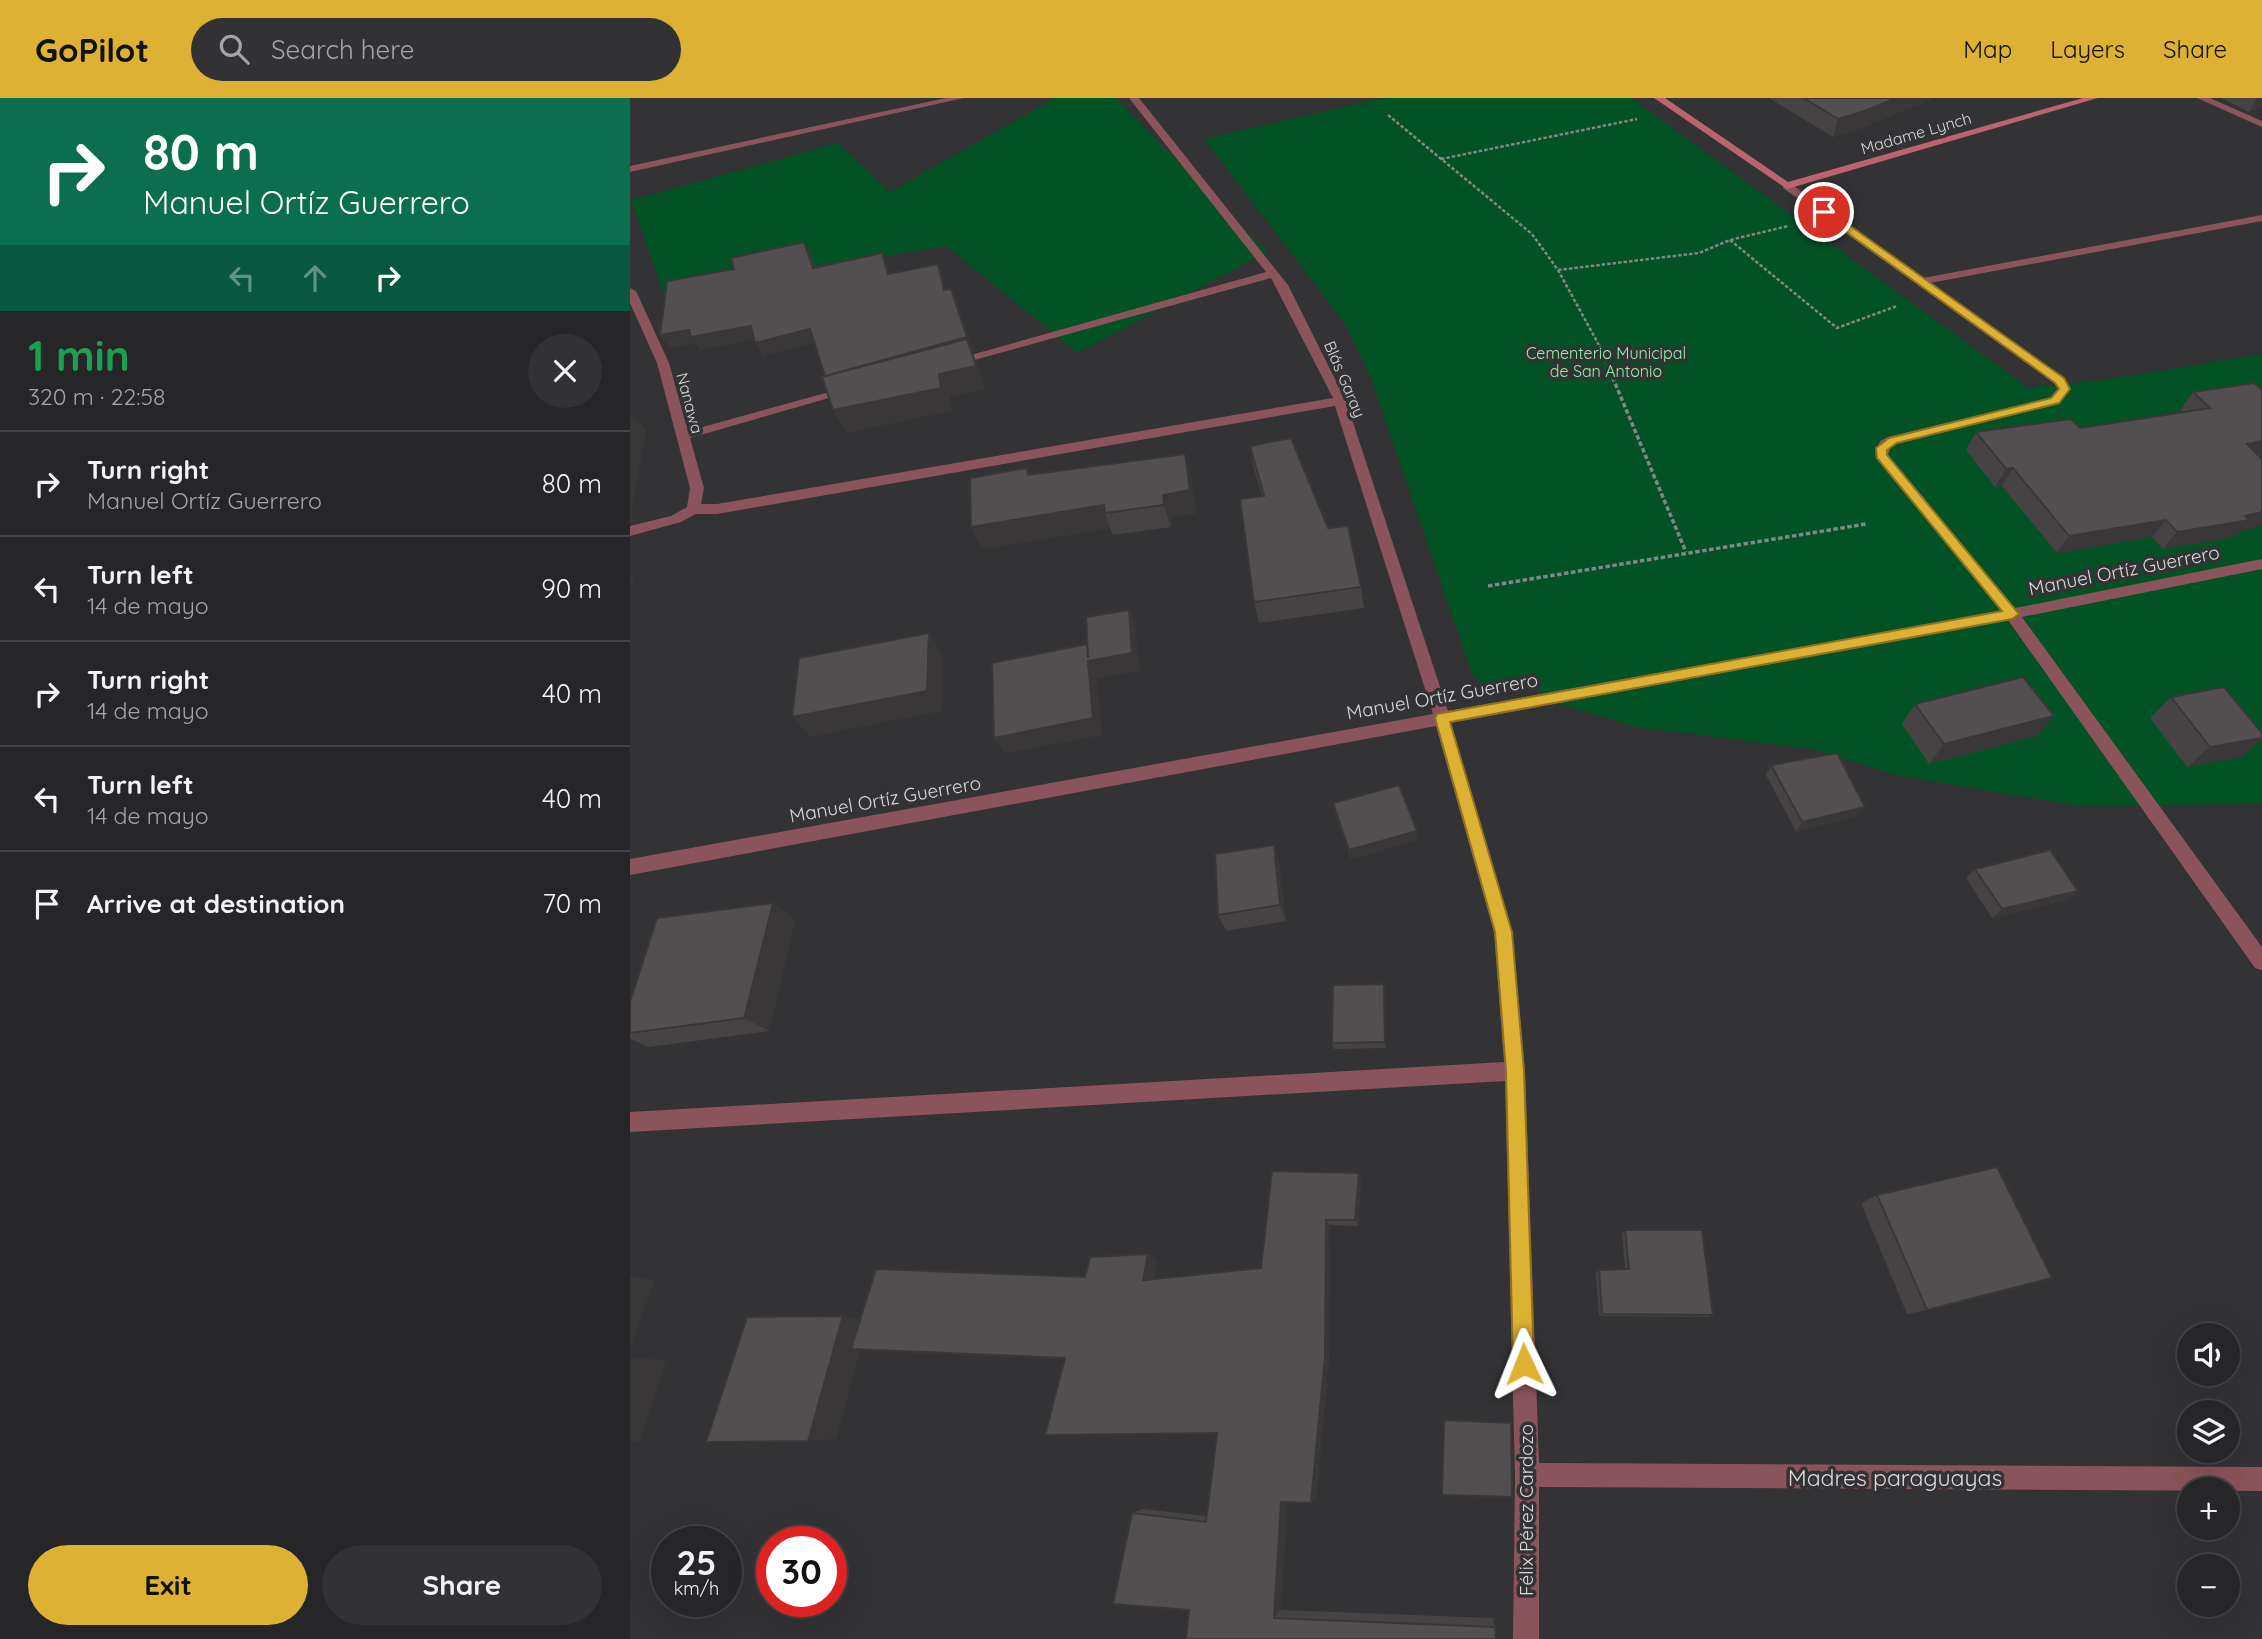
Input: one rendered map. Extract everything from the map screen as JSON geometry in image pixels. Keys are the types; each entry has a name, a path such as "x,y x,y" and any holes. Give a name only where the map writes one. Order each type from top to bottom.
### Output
{"street":[{"path":"630,169 959,98"},
{"name":"Blás Garay","path":"1134,98 1273,274 1312,341 1340,401 1442,718"},
{"path":"1659,98 1923,281 2060,381 2064,389 2055,401 1893,440 1881,448 1881,455 2012,614 2262,962"},
{"name":"Madame Lynch","path":"1787,186 2093,98"},
{"path":"2202,98 2262,124"},
{"path":"1923,281 2262,218"},
{"path":"938,366 1273,274"},
{"name":"Nanawa","path":"630,291 663,363 697,488 693,509"},
{"path":"683,436 871,385"},
{"path":"630,531 676,519 693,509 717,509 1340,401"},
{"name":"Manuel Ortíz Guerrero","path":"630,867 2012,614 2262,564"},
{"name":"Félix Pérez Cardozo","path":"1442,718 1503,932 1515,1071 1527,1475 1526,1639"},
{"path":"630,1122 1515,1071"},
{"name":"Madres paraguayas","path":"1527,1475 2262,1479"}],"path":[{"path":"1388,115 1531,234 1558,270 1592,328 1686,552"},
{"path":"1441,159 1648,116"},
{"path":"1558,270 1699,253 1730,240 1796,224"},
{"path":"1730,240 1837,328 1897,306"},
{"path":"1488,586 1866,524"}],"green space":[{"path":"1055,98 1116,98 1267,252 1077,353 947,246 663,292 631,200 838,143 890,192"},
{"name":"Cementerio Municipal de San Antonio","path":"1382,98 1631,98 2023,384 2023,388 2103,380 2262,354 2262,804 2079,806 1896,775 1811,749 1636,727 1554,702 1526,681 1485,686 1472,675 1372,381 1346,325 1204,139"}],"building":[{"path":"1804,98 1896,98 1838,119"},
{"path":"804,242 813,268 882,253 888,274 938,264 944,290 951,289 967,337 825,376 810,329 755,343 751,326 691,337 689,330 660,335 667,281 734,269 731,258"},
{"path":"967,339 976,366 939,374 941,388 833,410 822,377"},
{"path":"2254,383 2262,390 2262,441 2247,444 2262,459 2262,512 2245,516 2250,520 2177,532 2166,520 2069,536 2013,468 2006,469 1976,432 2071,419 2080,428 2210,408 2193,392"},
{"path":"1291,438 1328,528 1348,526 1361,587 1254,602 1240,499 1264,496 1250,446"},
{"path":"1185,454 1190,490 1163,495 1164,505 1105,513 1104,505 971,527 970,478 1027,468 1028,475"},
{"path":"1129,610 1132,653 1088,661 1093,718 994,738 992,663 1087,644 1088,658 1086,617"},
{"path":"929,633 927,691 792,717 799,658"},
{"path":"2023,677 2054,716 1944,744 1915,704"},
{"path":"2224,687 2262,733 2262,738 2210,747 2171,697"},
{"path":"1837,753 1865,807 1802,822 1771,765"},
{"path":"1399,785 1417,831 1349,850 1333,803"},
{"path":"1274,845 1280,905 1218,915 1215,854"},
{"path":"2050,850 2078,891 2002,909 1975,869"},
{"path":"773,903 744,1018 630,1033 630,1002 657,918"},
{"path":"1384,984 1385,1042 1332,1043 1333,985"},
{"path":"1997,1167 2052,1278 1927,1310 1877,1195"},
{"path":"1272,1171 1359,1173 1355,1220 1326,1220 1325,1356 1311,1503 1281,1502 1274,1618 1495,1627 1496,1639 1186,1639 1189,1610 1113,1604 1132,1513 1206,1522 1217,1433 1045,1435 1065,1358 851,1349 876,1269 1085,1277 1090,1257 1148,1254 1143,1280 1261,1268"},
{"path":"1625,1230 1702,1230 1713,1315 1602,1314 1599,1270 1629,1269"},
{"path":"843,1316 808,1441 706,1442 747,1317"},
{"path":"1444,1420 1511,1423 1512,1497 1442,1495"}],"route":[{"path":"1524,1364 1515,1071 1503,932 1442,718 2012,614 1881,455 1881,448 1893,440 2055,401 2064,389 2060,381 2040,366 1824,212"}]}
